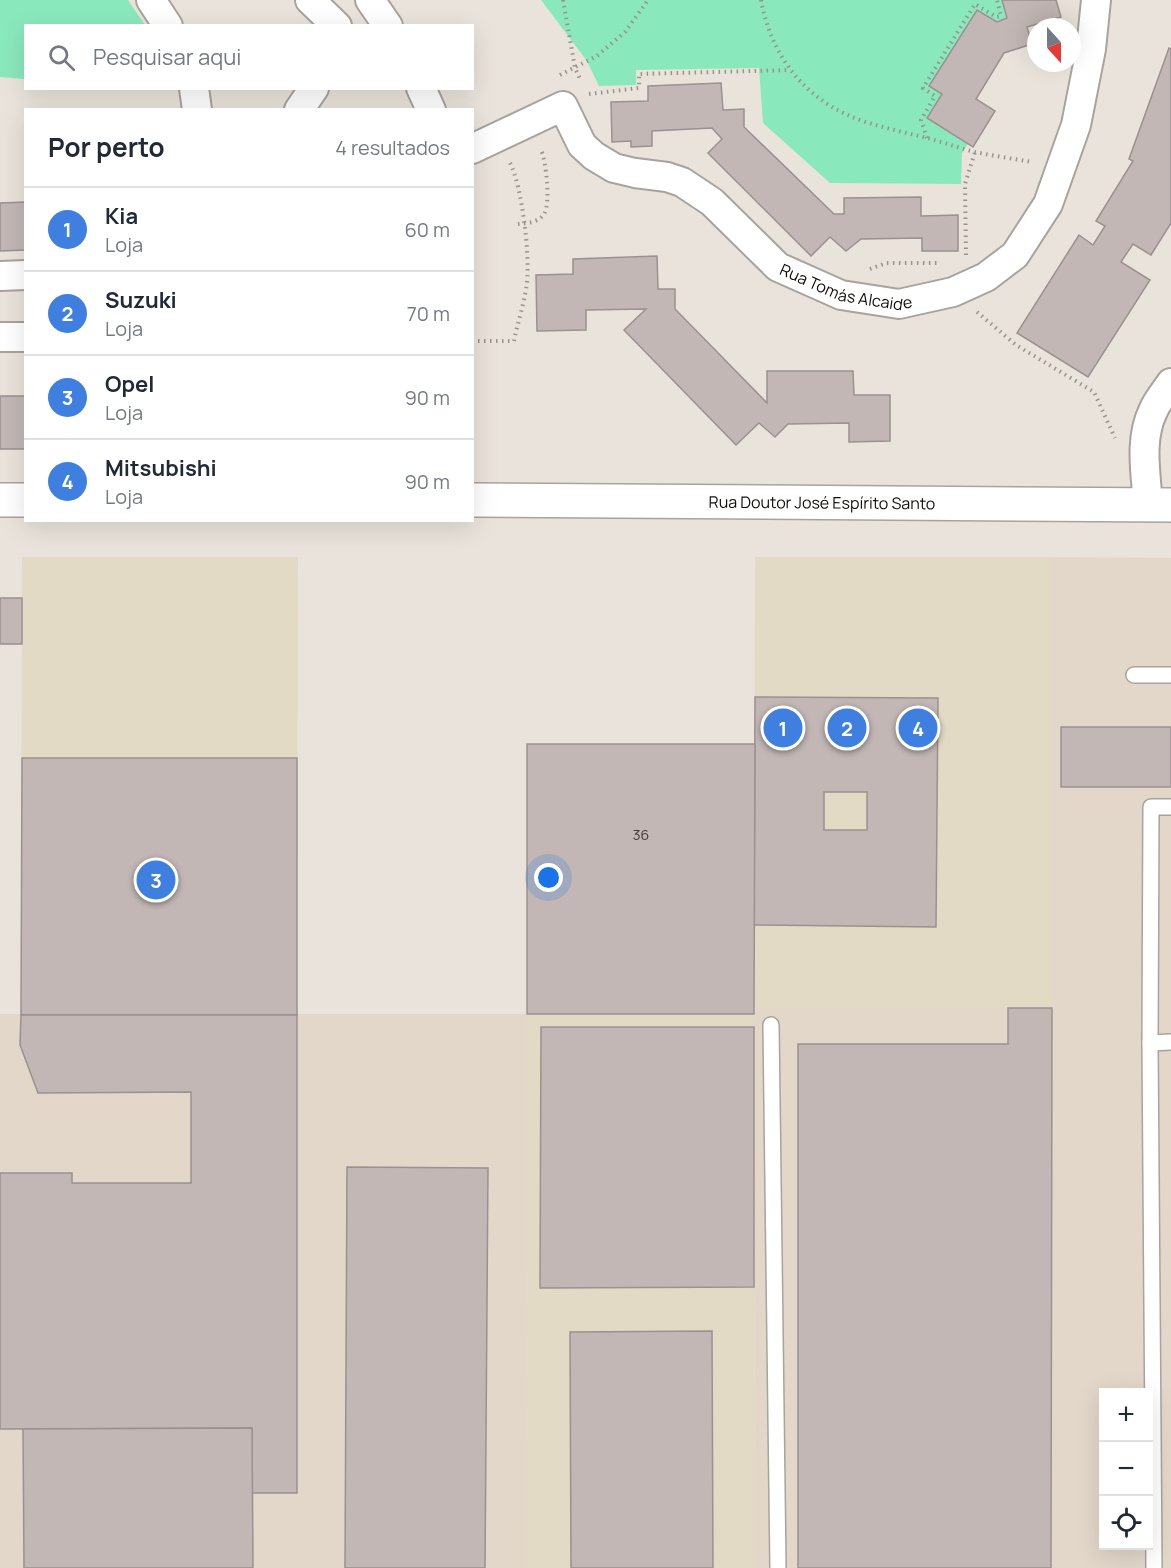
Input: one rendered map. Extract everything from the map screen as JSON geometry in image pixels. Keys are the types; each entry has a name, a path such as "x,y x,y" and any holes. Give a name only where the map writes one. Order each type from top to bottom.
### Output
{"street":[{"path":"151,0 167,24"},
{"path":"310,0 335,24"},
{"path":"370,0 387,24"},
{"name":"Rua Tomás Alcaide","path":"474,148 563,106 582,145 594,156 614,168 682,182 712,202 778,267 841,295 899,304 953,292 986,277 1015,255 1048,204 1076,125 1091,49 1096,0"},
{"path":"194,90 197,108"},
{"path":"300,108 313,90"},
{"path":"0,276 24,275"},
{"path":"0,337 24,337"},
{"path":"1160,505 1144,454 1153,411 1171,383"},
{"path":"0,500 24,500"},
{"name":"Rua Doutor José Espírito Santo","path":"474,500 1160,505"}],"lane":[{"path":"1134,675 1171,675"},
{"path":"1154,1568 1150,1043 1151,807 1171,807"},
{"path":"771,1025 778,1568"},
{"path":"1150,1043 1171,1042"}],"path":[{"path":"563,0 575,68 587,94 639,88 639,74 790,70"},
{"path":"761,0 765,24 774,46 790,70 807,89 831,107 867,123 975,152 1061,167"},
{"path":"928,138 921,120 936,96 923,88 975,4 996,17 1001,16 997,0"},
{"path":"962,259 967,254 965,184 975,152"},
{"path":"474,341 514,341 527,281 525,224 515,171"},
{"path":"822,286 886,263 942,263"},
{"path":"953,292 1017,345 1094,392 1118,443"}],"shaded area":[{"path":"22,557 298,557 297,1015 21,1015"},
{"path":"755,557 1052,557 1052,1008 754,1008"},
{"path":"1052,557 1171,558 1171,1568 755,1568 754,1008 1052,1008"},
{"path":"0,1014 527,1014 526,1568 0,1568"},
{"path":"527,1014 754,1014 755,1568 526,1568"}],"green space":[{"path":"0,0 128,0 144,24 24,24 24,79 0,77"},
{"path":"541,0 1002,0 1007,18 997,22 977,10 929,86 942,94 927,118 968,144 962,153 961,184 830,183 763,123 759,68 636,70 636,85 599,86 587,61"}],"building":[{"path":"1002,0 1056,0 1061,17 1027,18 1027,46 1004,53 976,99 995,111 973,147 927,118 942,94 929,86 977,10 997,22 1007,18"},
{"path":"1169,48 1171,49 1171,223 1151,255 1133,244 1121,262 1150,280 1088,377 1017,333 1079,235 1093,245 1105,226 1096,221 1133,161 1129,159"},
{"path":"721,83 723,110 744,109 744,127 834,214 844,214 844,198 921,197 921,216 958,215 958,251 922,251 922,238 861,239 846,251 830,237 811,256 708,153 722,139 712,128 652,131 652,146 631,147 631,141 612,142 611,102 648,101 648,86"},
{"path":"24,202 24,250 0,251 0,203"},
{"path":"657,256 658,289 675,289 675,309 767,403 767,371 853,371 854,395 890,395 890,441 849,442 849,423 788,424 775,437 759,423 736,445 624,330 646,309 586,310 586,330 537,331 536,275 573,274 573,259"},
{"path":"0,396 24,396 24,449 0,449"},
{"path":"0,598 22,598 22,644 0,644"},
{"path":"755,697 938,698 936,927 754,925","holes":["824,792 867,792 867,830 824,830"]},
{"path":"1061,727 1171,727 1171,787 1061,787"},
{"path":"527,744 755,744 754,1014 527,1014"},
{"path":"22,758 297,758 297,1015 21,1015"},
{"path":"1008,1008 1052,1008 1051,1568 798,1568 798,1044 1008,1044"},
{"path":"21,1015 297,1015 297,1493 252,1493 252,1428 0,1429 0,1173 72,1173 72,1183 191,1183 191,1092 38,1093 20,1045"},
{"path":"541,1027 754,1027 754,1287 540,1288"},
{"path":"347,1167 488,1168 485,1568 345,1568"},
{"path":"712,1331 713,1568 571,1568 570,1332"},
{"path":"252,1428 253,1568 24,1568 23,1429"}],"place":[{"name":"Kia","path":"783,728"},
{"name":"Suzuki","path":"847,728"},
{"name":"Mitsubishi","path":"918,728"},
{"name":"Opel","path":"156,880"}]}
